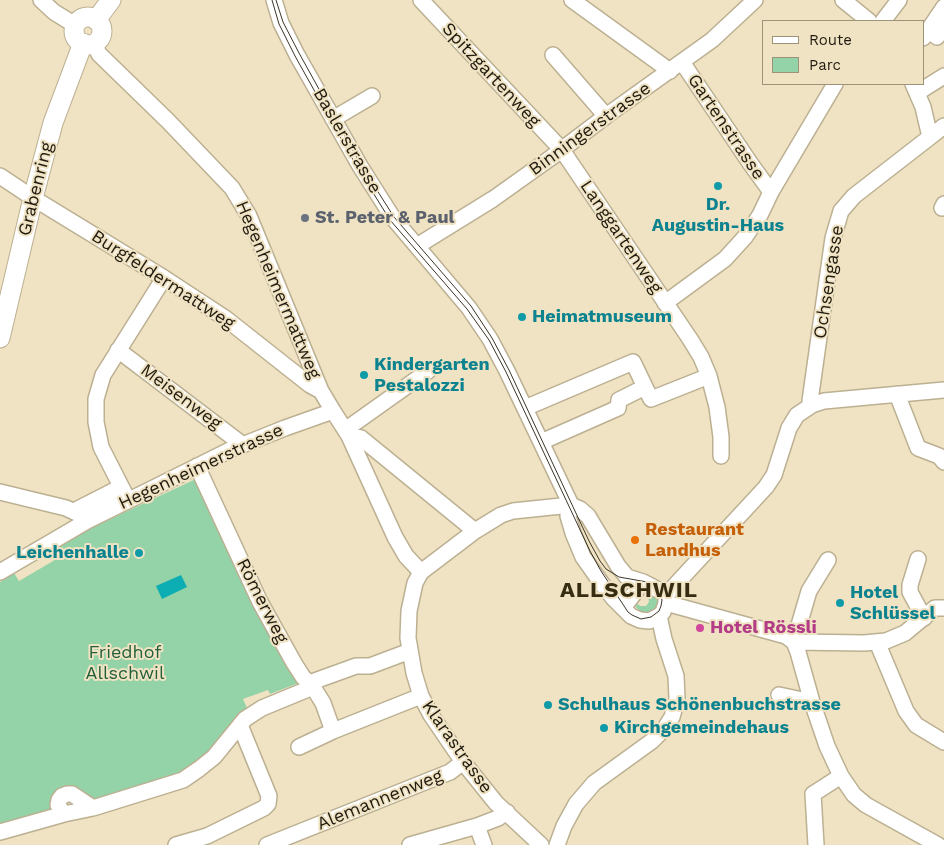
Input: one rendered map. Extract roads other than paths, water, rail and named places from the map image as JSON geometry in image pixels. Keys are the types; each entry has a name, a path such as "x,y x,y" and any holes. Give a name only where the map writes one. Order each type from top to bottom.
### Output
{"main road":[{"path":"96,20 111,0"},
{"path":"84,17 96,20 99,22 102,30 100,38 88,43 79,42 74,32 77,21 84,17"},
{"name":"Grabenring","path":"0,338 5,294 53,123 88,43"}],"street":[{"path":"41,0 54,12 75,25"},
{"name":"Baslerstrasse","path":"274,0 281,23 297,55 360,166 393,218 469,308 490,339 507,370 571,505"},
{"name":"Spitzgartenweg","path":"421,0 562,150"},
{"name":"Gartenstrasse","path":"572,0 592,7 676,66 771,192"},
{"name":"Binningerstrasse","path":"417,246 493,199 562,150 712,40 755,0"},
{"path":"843,0 868,20"},
{"path":"884,20 899,0"},
{"path":"944,7 925,34 937,37 944,28"},
{"name":"Hegenheimermattweg","path":"88,43 168,121 232,188 249,216 332,412"},
{"path":"553,55 606,116"},
{"path":"924,84 944,76"},
{"path":"665,303 725,259 735,249 760,215 771,192 834,85"},
{"path":"915,88 923,107 930,137"},
{"path":"333,119 372,96"},
{"name":"Ochsengasse","path":"812,405 810,401 833,238 841,211 854,196 944,126"},
{"name":"Langgartenweg","path":"562,150 698,351 709,376 717,408 721,437 721,456"},
{"name":"Burgfeldermattweg","path":"0,176 225,318 310,385 322,391"},
{"path":"74,511 125,494 101,447 96,422 96,399 103,375 164,278"},
{"name":"Meisenweg","path":"118,350 243,445"},
{"path":"525,408 633,362 648,393"},
{"path":"347,433 428,371"},
{"path":"541,442 618,408 619,400 709,376"},
{"path":"571,505 568,516 573,534 583,556 602,584 631,616 649,621 774,476 789,428 797,416 812,405 824,400 944,390"},
{"path":"897,394 918,448 939,456 944,462"},
{"path":"332,412 347,433 395,537 406,556 421,572 475,531 501,515 513,511 571,505 580,509 588,516 618,566 627,577 660,590 664,605 664,639 676,676 677,699 672,717 665,728 652,741 594,783 576,804 564,826 557,845"},
{"name":"Hegenheimerstrasse","path":"2,571 87,521 125,494 197,466 285,428 332,412"},
{"path":"347,433 362,438 475,531"},
{"name":"Römerweg","path":"197,466 260,602 294,664 323,704 333,731"},
{"path":"0,492 66,508 83,516 87,521"},
{"path":"918,558 910,585 910,592 924,618"},
{"path":"794,642 809,591 828,560"},
{"name":"Klarastrasse","path":"421,572 415,583 409,611 408,638 414,673 421,696 431,715 463,762 496,802 541,845"},
{"path":"623,608 643,582"},
{"path":"664,605 786,636 794,642 827,746 841,776 854,795 866,805 938,845"},
{"path":"794,642 864,643 886,641 905,633 935,608 944,608"},
{"path":"877,642 906,711 916,725 944,742"},
{"path":"0,832 93,808 183,780 214,757 245,719 262,708 356,666 370,666 410,651"},
{"path":"779,695 812,702"},
{"path":"299,747 333,731 421,696"},
{"path":"176,845 207,836 264,808 268,804 270,796 240,725"},
{"name":"Alemannenweg","path":"267,845 450,772 463,762"},
{"path":"816,845 812,794 841,776"},
{"path":"410,845 443,841 498,818 507,812"},
{"path":"477,826 484,845"}],"water":[{"path":"181,575 187,587 162,599 156,586"}],"tram line":[{"path":"272,0 279,24 295,56 357,167 390,220 467,309 489,340 601,571 628,612 641,619 651,617 659,611 661,606 662,600 657,590 647,582 619,577 606,569 600,561 492,338 471,306 394,217 361,165 299,53 283,22 276,0"}],"place":[{"name":"Dr. Augustin-Haus","path":"718,186"},
{"name":"St. Peter & Paul","path":"305,218"},
{"name":"Heimatmuseum","path":"522,317"},
{"name":"Kindergarten Pestalozzi","path":"364,375"},
{"name":"Restaurant Landhus","path":"635,540"},
{"name":"Leichenhalle","path":"139,553"},
{"name":"Hotel Schlüssel","path":"840,603"},
{"name":"Hotel Rössli","path":"700,628"},
{"name":"Schulhaus Schönenbuchstrasse","path":"548,705"},
{"name":"Kirchgemeindehaus","path":"604,728"}],"district":[{"name":"ALLSCHWIL","path":"629,591"}],"park label":[{"name":"Friedhof Allschwil","path":"125,663"}]}
